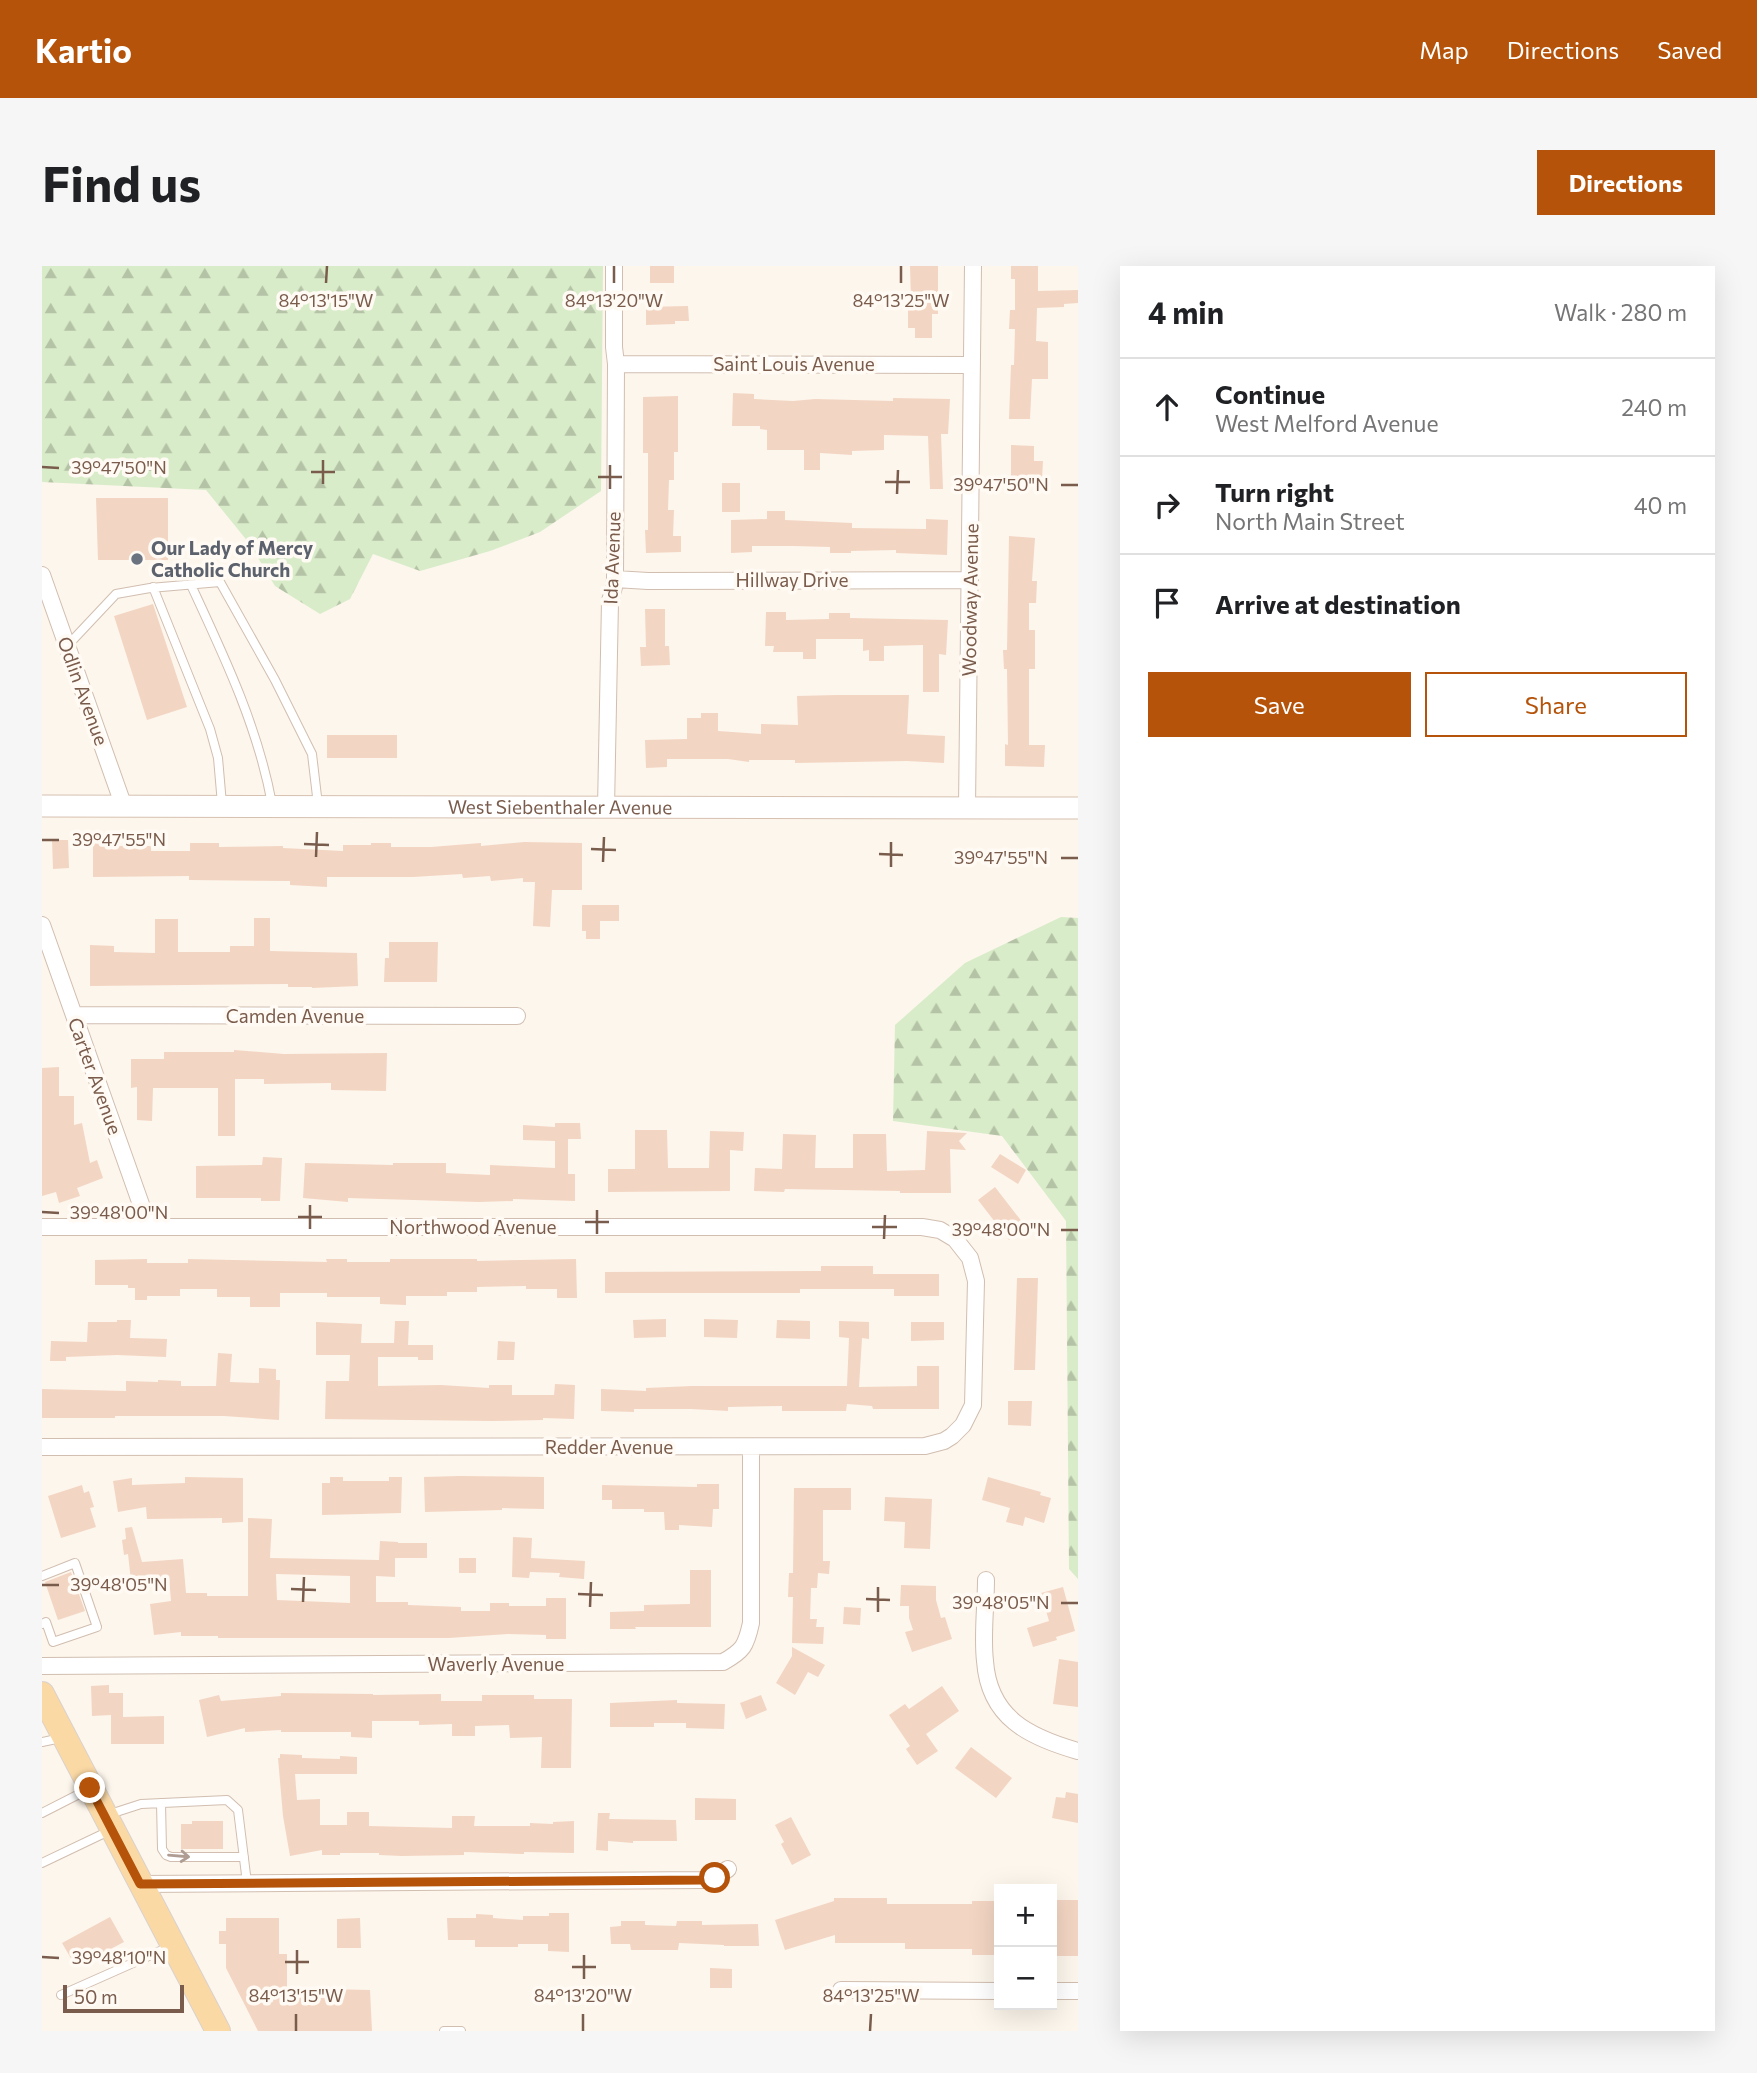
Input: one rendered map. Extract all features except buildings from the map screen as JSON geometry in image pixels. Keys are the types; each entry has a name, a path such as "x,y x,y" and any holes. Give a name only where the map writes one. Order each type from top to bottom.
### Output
{"main road":[{"name":"West Siebenthaler Avenue","path":"42,806 1078,808"},
{"path":"42,1695 53,1740 90,1788 218,2031"}],"street":[{"name":"Ida Avenue","path":"606,808 610,601 615,579 614,266"},
{"name":"Woodway Avenue","path":"967,808 973,266"},
{"name":"Saint Louis Avenue","path":"616,364 972,365"},
{"name":"Odlin Avenue","path":"42,575 124,807"},
{"name":"Hillway Drive","path":"615,579 970,580"},
{"name":"Carter Avenue","path":"42,925 149,1227"},
{"name":"Camden Avenue","path":"74,1015 517,1016"},
{"name":"Northwood Avenue","path":"42,1227 922,1227 945,1232"},
{"name":"Redder Avenue","path":"42,1447 925,1446 944,1441 963,1425 972,1405 975,1281 965,1250 945,1232"},
{"name":"Waverly Avenue","path":"42,1665 723,1662 738,1654 744,1646 751,1623 751,1447"},
{"path":"986,1580 985,1664 993,1695 1021,1729 1078,1751"},
{"path":"140,1884 703,1880 715,1878 728,1869"},
{"path":"841,1990 994,1991"},
{"path":"1057,1991 1078,1991"}],"lane":[{"path":"67,645 116,594 153,587 220,582 275,680 312,754 319,808"},
{"path":"191,585 246,710 266,772 272,807"},
{"path":"153,587 210,729 218,758 222,807"},
{"path":"42,1576 75,1563 97,1627 53,1642 46,1622 42,1624"},
{"path":"42,1813 90,1788"},
{"path":"42,1863 141,1804 228,1800 239,1810 247,1883"},
{"path":"161,1803 163,1849 166,1855 244,1857"},
{"path":"61,1995 172,1946"},
{"path":"444,2031 461,2031"}],"green space":[{"path":"42,266 603,266 601,491 540,532 490,551 420,571 373,554 350,599 320,614 275,586 249,543 206,490 42,482"},
{"path":"1061,917 1078,918 1078,1579 1069,1569 1066,1221 1002,1136 893,1121 895,1025 965,963"}],"place":[{"name":"Our Lady of Mercy Catholic Church","path":"137,559"}],"route":[{"path":"90,1788 140,1884 715,1878"}]}
